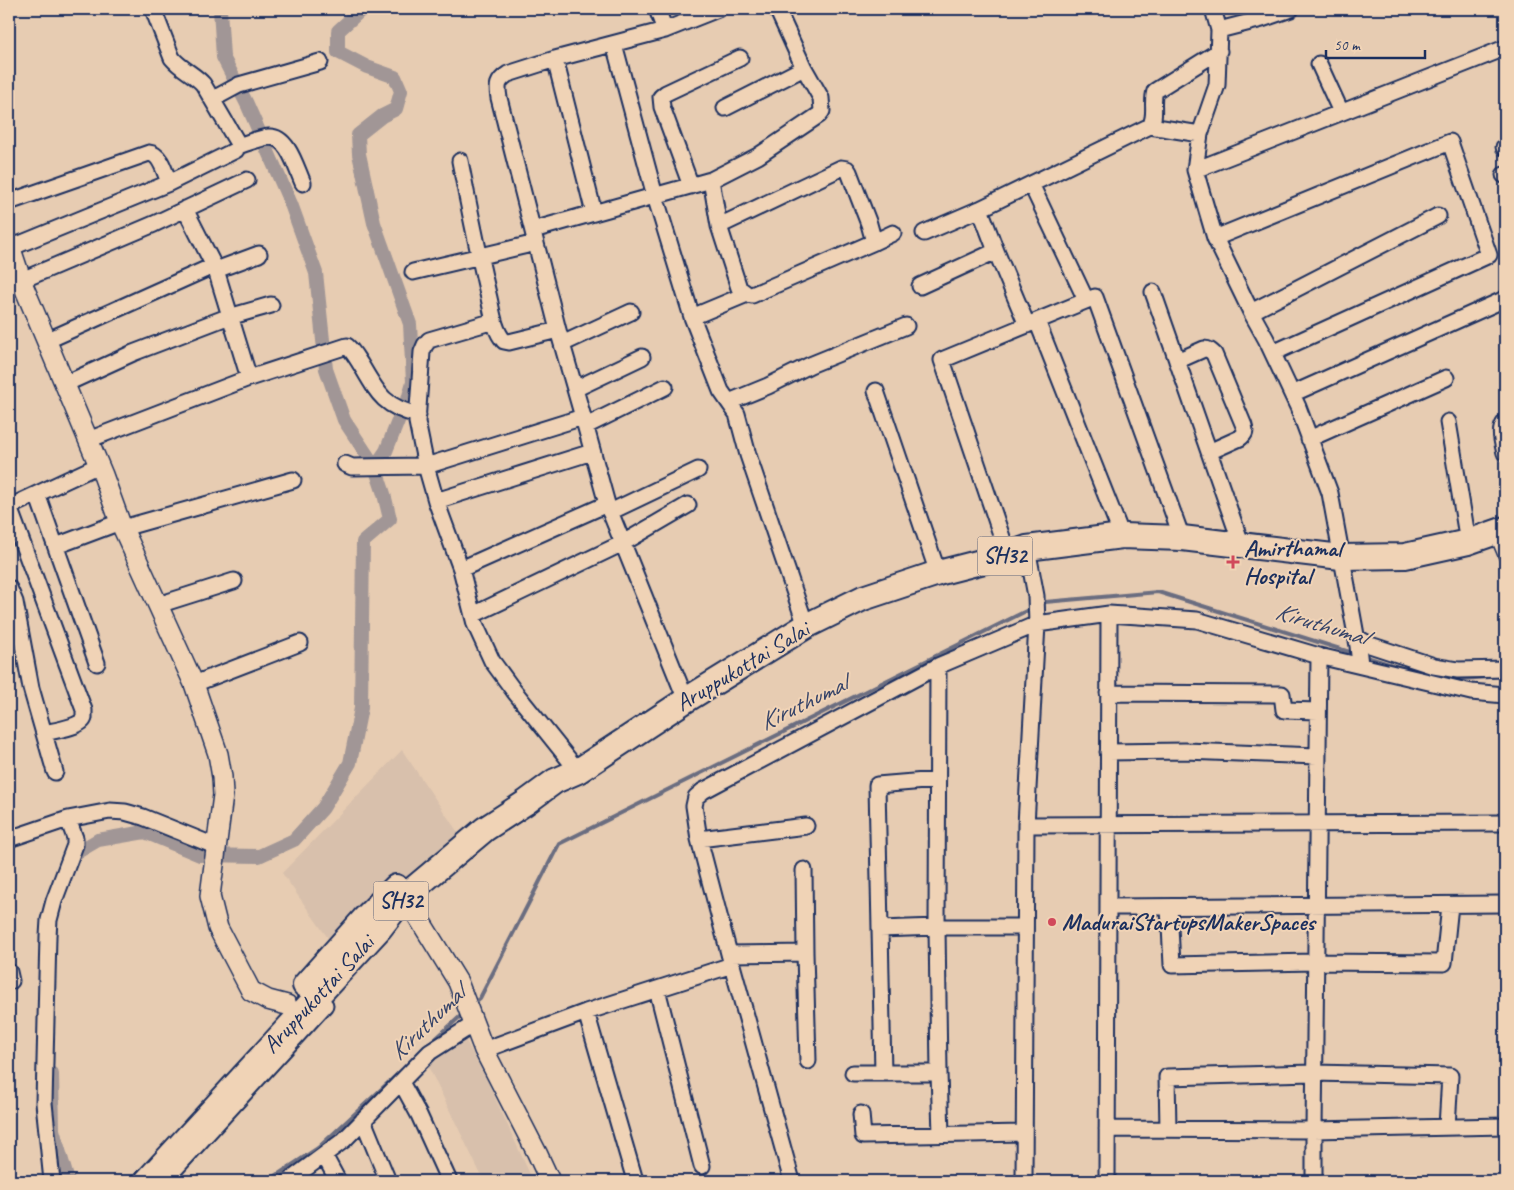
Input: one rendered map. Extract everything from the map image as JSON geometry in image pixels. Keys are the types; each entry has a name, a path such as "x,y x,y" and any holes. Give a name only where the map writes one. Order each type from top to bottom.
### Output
{"main road":[{"name":"Aruppukottai Salai","path":"147,1181 380,928 405,896 485,829 555,782 578,771 686,700 806,626 863,598 938,573 1017,552 1122,536 1182,538 1341,557 1404,556 1468,542 1499,532"},
{"path":"248,1070 263,1037 287,1005 364,919 399,884 484,817 510,801 555,782"}],"street":[{"path":"154,9 172,58 203,84 237,142 245,144"},
{"path":"657,9 665,30"},
{"path":"686,700 609,508 560,337 499,98 498,87 501,78 508,74 554,59 665,30 719,9"},
{"path":"413,272 479,256 594,213 711,180 758,156 819,115 822,111 821,98 804,68 777,9"},
{"path":"1214,9 1219,30 1217,85 1200,134 1196,170 1216,238 1292,394 1330,494 1358,652"},
{"path":"1219,30 1260,14 1291,9"},
{"path":"614,44 655,196 692,317 721,391 737,414 748,455 806,626"},
{"path":"1196,170 1505,48"},
{"path":"1150,126 1153,120 1153,96 1155,91 1219,51"},
{"path":"691,186 662,107 661,97 740,58"},
{"path":"554,59 594,213"},
{"path":"213,99 234,88 320,62"},
{"path":"1318,64 1341,112"},
{"path":"725,108 804,68"},
{"path":"924,233 980,209 1150,126 1200,134"},
{"path":"287,1005 268,1000 251,991 218,928 210,896 223,795 218,754 194,684 122,525 99,465 46,341 18,286 10,246 169,183 233,152 245,144 267,137 274,137 283,142 287,147 303,183"},
{"path":"1216,238 1450,142 1489,255 1273,353"},
{"path":"9,202 149,153 153,153 158,158 169,183"},
{"path":"460,161 494,321 498,333 504,341 560,337 631,312"},
{"path":"719,226 844,168 849,172 874,242"},
{"path":"18,286 247,180"},
{"path":"711,180 719,226 739,288 747,294"},
{"path":"1031,184 1086,300"},
{"path":"980,209 996,251 1032,323 1122,536"},
{"path":"185,210 214,268 249,378"},
{"path":"1251,312 1438,216"},
{"path":"692,317 747,294 752,295 893,233"},
{"path":"920,286 996,251"},
{"path":"46,341 214,268 259,254"},
{"path":"1153,292 1242,546"},
{"path":"1024,1181 1026,825 1036,596 942,360 1095,296 1182,538"},
{"path":"1292,394 1505,299"},
{"path":"65,384 133,352 230,317 270,305"},
{"path":"412,414 424,345 429,340 439,336 494,321"},
{"path":"729,402 768,386 810,365 906,326"},
{"path":"88,440 249,378 345,346 349,347 374,387 391,406 412,414 417,422 426,466 436,501 461,569 475,624 492,661 578,771"},
{"path":"1177,361 1204,349 1208,349 1214,354 1246,431 1240,438 1209,452"},
{"path":"575,389 642,357"},
{"path":"1310,438 1446,378"},
{"path":"345,464 352,467 426,466 585,421 666,387"},
{"path":"876,391 938,573"},
{"path":"1448,422 1468,542"},
{"path":"1505,422 1502,426 1502,433 1505,453"},
{"path":"436,501 592,452"},
{"path":"44,733 81,723 84,718 84,710 9,507 99,465"},
{"path":"461,569 698,470"},
{"path":"56,546 122,525 294,480"},
{"path":"38,494 98,663"},
{"path":"473,615 623,543 688,505"},
{"path":"158,605 234,581"},
{"path":"9,588 15,602 31,688 55,772"},
{"path":"792,1181 730,960 699,839 694,806 696,797 702,791 938,666 1036,619 1109,614 1196,620 1319,656 1358,652 1370,645 1434,666 1458,670 1505,669"},
{"path":"1107,1181 1109,614"},
{"path":"194,684 300,643"},
{"path":"1358,652 1471,692 1505,695"},
{"path":"1314,1181 1319,656"},
{"path":"938,666 937,927 941,1134"},
{"path":"1108,693 1282,694 1284,710 1318,711"},
{"path":"1108,752 1185,751 1317,756"},
{"path":"883,1073 877,786 937,780"},
{"path":"9,839 68,819 110,811 125,812 142,817 216,846"},
{"path":"52,1181 44,1103 48,936 49,920 54,901 75,845 75,838 68,819"},
{"path":"1026,825 1505,823"},
{"path":"699,839 806,826"},
{"path":"804,870 804,953 808,1061"},
{"path":"405,896 458,982 484,1050 550,1181"},
{"path":"1108,907 1505,904"},
{"path":"1169,906 1172,965 1444,962 1450,905"},
{"path":"880,929 1026,927"},
{"path":"164,1181 361,965 376,941 380,928"},
{"path":"484,1050 586,1012 657,989 730,960 804,953"},
{"path":"657,989 702,1166"},
{"path":"586,1012 634,1177"},
{"path":"289,1181 344,1140 430,1052 474,1024"},
{"path":"853,1073 939,1074"},
{"path":"1168,1129 1167,1077 1314,1073 1450,1076 1447,1127"},
{"path":"401,1082 419,1115 449,1181"},
{"path":"861,1114 862,1136 1024,1133"},
{"path":"363,1120 388,1181"},
{"path":"1107,1129 1314,1130 1505,1126"},
{"path":"324,1155 338,1181"}],"lane":[{"path":"1499,532 1505,561"}],"shaded area":[{"path":"402,750 459,834 330,941 282,873"},
{"path":"458,1041 466,1041 487,1080 533,1181 484,1181 427,1064 450,1045"}],"waterway":[{"path":"220,9 223,57 247,104 291,204 316,273 326,369 344,420 375,467"},
{"path":"71,863 74,854 98,840 145,832 200,855 259,856 294,840 323,808 350,763 361,708 363,542 390,519 375,467 386,451 413,382 410,324 374,223 359,154 358,135 382,116 396,109 401,91 395,77 367,67 338,52 338,31 362,9"},
{"name":"Kiruthumal","path":"1041,604 1045,602 1158,592 1356,654"},
{"name":"Kiruthumal","path":"473,1004 480,998 559,844 1032,608"},
{"name":"Kiruthumal","path":"1363,656 1408,670"},
{"name":"Kiruthumal","path":"1449,680 1502,676"},
{"name":"Kiruthumal","path":"431,1043 465,1012"},
{"name":"Kiruthumal","path":"268,1181 318,1148 402,1070"},
{"path":"52,1074 53,1130 68,1181"}],"place":[{"name":"Amirthamal Hospital","path":"1233,562"},
{"name":"MaduraiStartupsMakerSpaces","path":"1052,922"}]}
